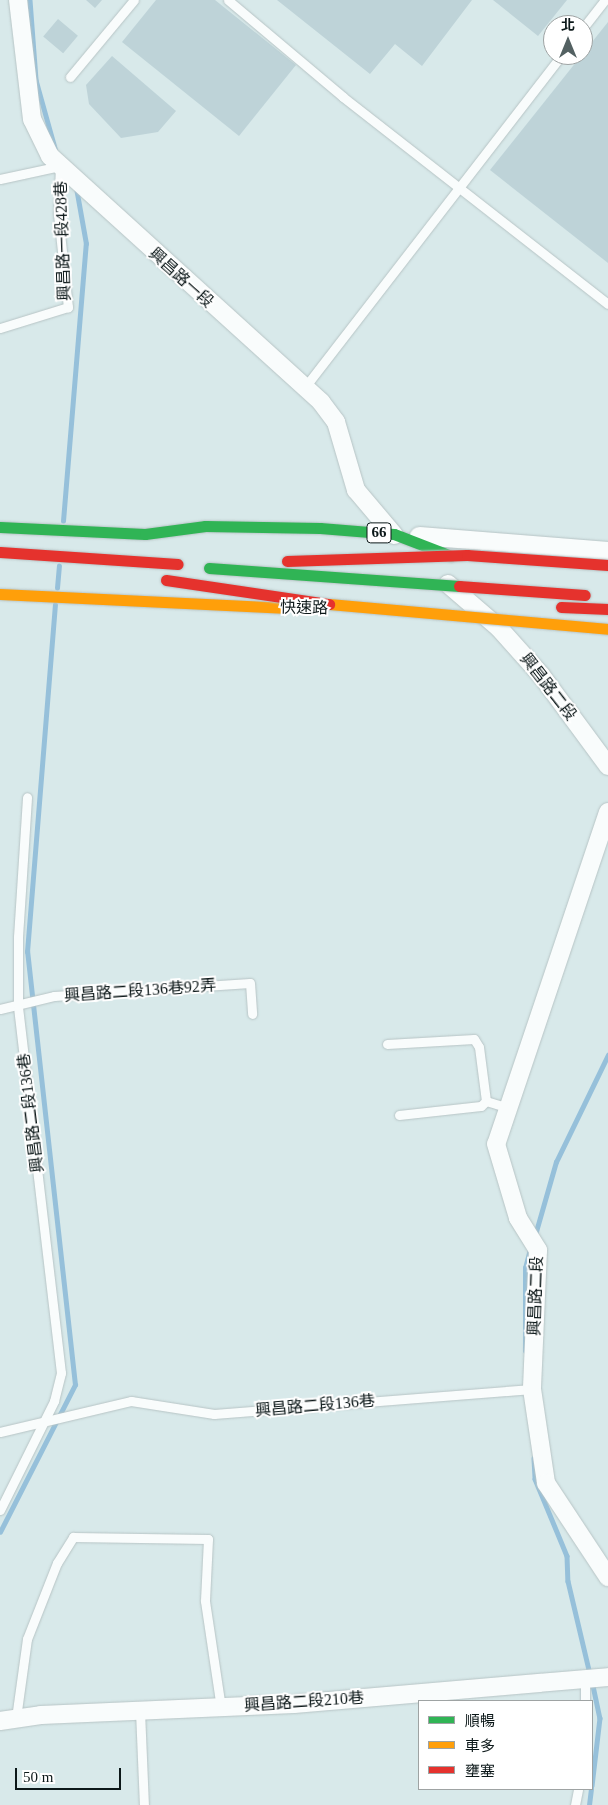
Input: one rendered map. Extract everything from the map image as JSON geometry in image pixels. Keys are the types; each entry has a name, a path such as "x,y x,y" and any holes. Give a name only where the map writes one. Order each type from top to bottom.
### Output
{"main road":[{"name":"66","path":"0,527 146,534 205,526 394,534 461,560 608,575"},
{"name":"66","path":"0,552 178,564 467,555 608,565"},
{"path":"178,564 366,583 608,596"},
{"path":"374,594 161,580 379,612 608,629"},
{"name":"快速路","path":"0,594 277,607 492,606 608,621"},
{"path":"443,599 492,606 608,609"}],"street":[{"name":"興昌路一段","path":"18,0 32,119 50,156 305,387 336,422 356,490 394,534 492,606"},
{"path":"394,534 608,551"},
{"name":"興昌路二段","path":"492,606 499,628 542,675 608,766"},
{"path":"499,628 608,636"},
{"name":"興昌路二段","path":"608,812 496,1144 518,1218 533,1241 532,1389 546,1483 608,1577"},
{"name":"興昌路二段210巷","path":"8,1720 140,1711 221,1708 594,1678"}],"lane":[{"path":"70,77 134,0"},
{"path":"228,0 458,186 608,304"},
{"path":"593,15 605,0"},
{"path":"305,387 458,186 554,65"},
{"path":"0,179 66,172"},
{"name":"興昌路一段428巷","path":"0,328 68,307 58,214 66,172"},
{"name":"興昌路二段136巷","path":"0,1510 54,1401 60,1350 18,1005 18,937 28,797"},
{"name":"興昌路二段136巷92弄","path":"0,1009 54,996 250,984 252,1014"},
{"path":"387,1044 474,1039 480,1047 486,1101"},
{"path":"486,1101 508,1108"},
{"path":"399,1114 481,1106 486,1101"},
{"name":"興昌路二段136巷","path":"0,1432 41,1426 131,1401 214,1414 532,1389"},
{"path":"8,1720 27,1639 57,1563 73,1537 208,1538 205,1601 221,1708"},
{"path":"585,1700 594,1678"},
{"path":"140,1711 144,1805"},
{"path":"575,1805 578,1790"}],"building":[{"path":"86,0 102,0 95,8"},
{"path":"156,0 215,0 296,65 239,136 122,42"},
{"path":"277,0 472,0 422,66 395,44 370,74"},
{"path":"493,0 567,0 555,15 543,15 543,30 538,36"},
{"path":"58,19 78,36 63,53 43,37"},
{"path":"608,22 608,263 490,170 574,65 593,65 593,41"},
{"path":"112,56 176,111 158,132 121,138 89,104 86,85"}],"waterway":[{"path":"30,0 36,80 55,148"},
{"path":"63,521 86,244 76,188"},
{"path":"57,588 59,566"},
{"path":"0,1532 75,1385 27,952 55,605"},
{"path":"535,1235 556,1162 608,1055"},
{"path":"525,1351 525,1268 530,1249"},
{"path":"534,1458 535,1479 567,1556 568,1581 590,1674"},
{"path":"592,1681 600,1718 593,1778"},
{"path":"589,1805 591,1790"}],"traffic: fast":[{"path":"0,527 145,534 205,526 320,528 394,534 451,556"},
{"path":"209,568 459,586"}],"traffic: slow":[{"path":"0,594 283,608"},
{"path":"329,604 608,629"}],"traffic: jam":[{"path":"0,552 178,564"},
{"path":"287,561 467,555 608,565"},
{"path":"166,580 329,604"},
{"path":"459,586 585,595"},
{"path":"561,607 608,609"}]}
